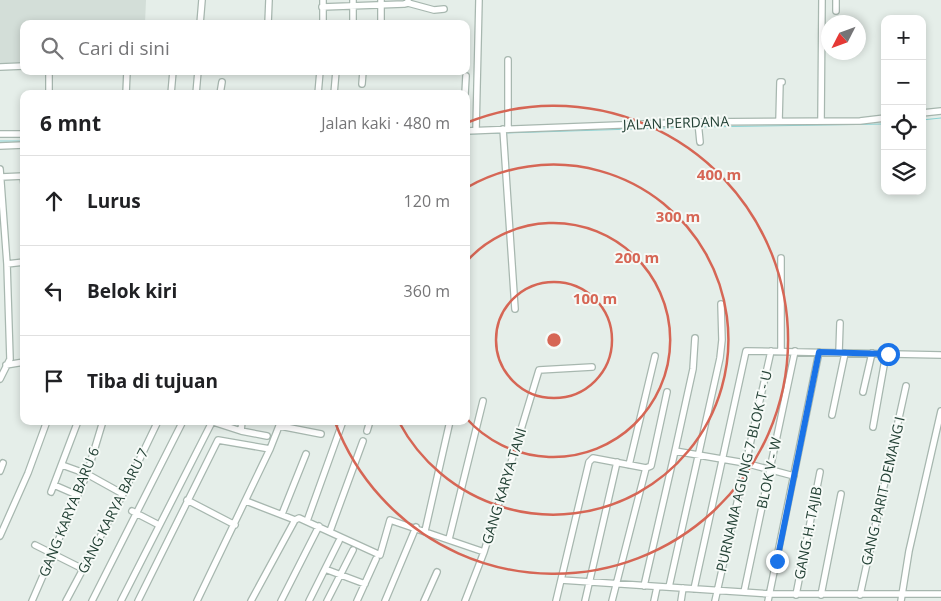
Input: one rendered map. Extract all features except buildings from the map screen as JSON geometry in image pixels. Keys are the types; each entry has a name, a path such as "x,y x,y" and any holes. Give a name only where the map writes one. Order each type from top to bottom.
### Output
{"street":[{"path":"200,20 202,0"},
{"path":"268,20 269,0"},
{"path":"476,130 479,0"},
{"path":"821,121 822,0"},
{"path":"836,0 836,11"},
{"path":"322,20 322,3 408,1 434,10 444,9"},
{"path":"381,2 381,20"},
{"path":"353,20 354,3"},
{"path":"508,60 505,131 515,308"},
{"path":"0,67 20,66"},
{"path":"49,75 49,90"},
{"path":"126,90 127,75"},
{"path":"171,90 173,75"},
{"path":"196,90 198,75"},
{"path":"318,90 320,75"},
{"path":"334,90 336,75"},
{"path":"362,84 363,75"},
{"path":"465,90 466,76"},
{"path":"221,90 222,82"},
{"path":"779,121 780,82 782,82"},
{"path":"926,113 941,111"},
{"name":"JALAN PERDANA","path":"470,131 698,126 779,121 881,118"},
{"path":"698,126 700,142"},
{"path":"0,134 20,134"},
{"path":"0,146 20,145"},
{"path":"0,169 7,264 10,358 0,379"},
{"path":"1,177 20,176"},
{"path":"781,258 781,350"},
{"path":"7,264 20,262"},
{"path":"669,587 722,340 721,304"},
{"path":"832,415 842,352 840,323"},
{"path":"644,586 693,369 695,338"},
{"path":"694,589 745,353 748,351 781,350 795,352 941,355"},
{"name":"PURNAMA AGUNG 7 BLOK T - U","path":"714,601 771,351"},
{"name":"BLOK V - W","path":"744,592 795,352"},
{"path":"768,601 819,352"},
{"path":"863,392 872,353"},
{"path":"873,427 886,354"},
{"path":"629,465 655,356"},
{"path":"6,365 20,363"},
{"name":"GANG KARYA TANI","path":"466,601 484,552 539,370 592,367"},
{"name":"GANG PARIT DEMANG I","path":"860,595 906,386"},
{"path":"556,601 589,462 594,458 646,468 651,466 667,392"},
{"path":"449,539 483,401"},
{"path":"901,598 908,551 941,411"},
{"path":"0,536 28,473 46,425"},
{"path":"51,492 77,425"},
{"name":"GANG KARYA BARU 6","path":"32,601 87,474 102,425"},
{"name":"GANG KARYA BARU 7","path":"66,601 123,494 156,425"},
{"path":"92,601 134,512 180,425"},
{"path":"120,601 209,425"},
{"path":"221,425 267,436"},
{"path":"241,431 242,425"},
{"path":"197,601 235,525 281,425"},
{"path":"285,425 321,434"},
{"path":"307,521 342,425"},
{"path":"367,430 369,425"},
{"path":"426,531 449,425"},
{"path":"138,601 218,440 270,450"},
{"path":"330,531 363,441"},
{"path":"675,451 698,457 745,463 794,476"},
{"path":"282,514 306,454"},
{"path":"585,601 617,462"},
{"path":"0,471 3,463"},
{"path":"62,464 87,474 123,494"},
{"path":"612,601 646,468"},
{"name":"GANG H. TAJIB","path":"794,597 820,472"},
{"path":"54,485 77,495"},
{"path":"819,597 841,494"},
{"path":"187,500 235,525"},
{"path":"246,501 295,520 299,518 307,521 380,555 389,520 416,527 484,552"},
{"path":"134,512 159,525"},
{"path":"251,601 295,520"},
{"path":"281,601 319,526"},
{"path":"385,601 416,527"},
{"path":"309,601 339,541"},
{"path":"35,545 83,569"},
{"path":"327,601 353,550"},
{"path":"357,601 376,559"},
{"path":"325,569 365,584"},
{"path":"424,601 436,572"},
{"path":"561,580 794,597 860,595 901,598 937,596"},
{"path":"654,601 658,587"},
{"path":"681,601 683,588"}],"shaded area":[{"path":"0,0 146,0 145,20 20,20 20,68 0,69"}],"waterway":[{"path":"926,120 941,118"},
{"path":"701,127 881,124"},
{"path":"506,133 697,127"},
{"path":"470,134 502,133"},
{"path":"0,141 20,141"}],"route":[{"path":"777,561 819,352 888,354"}]}
